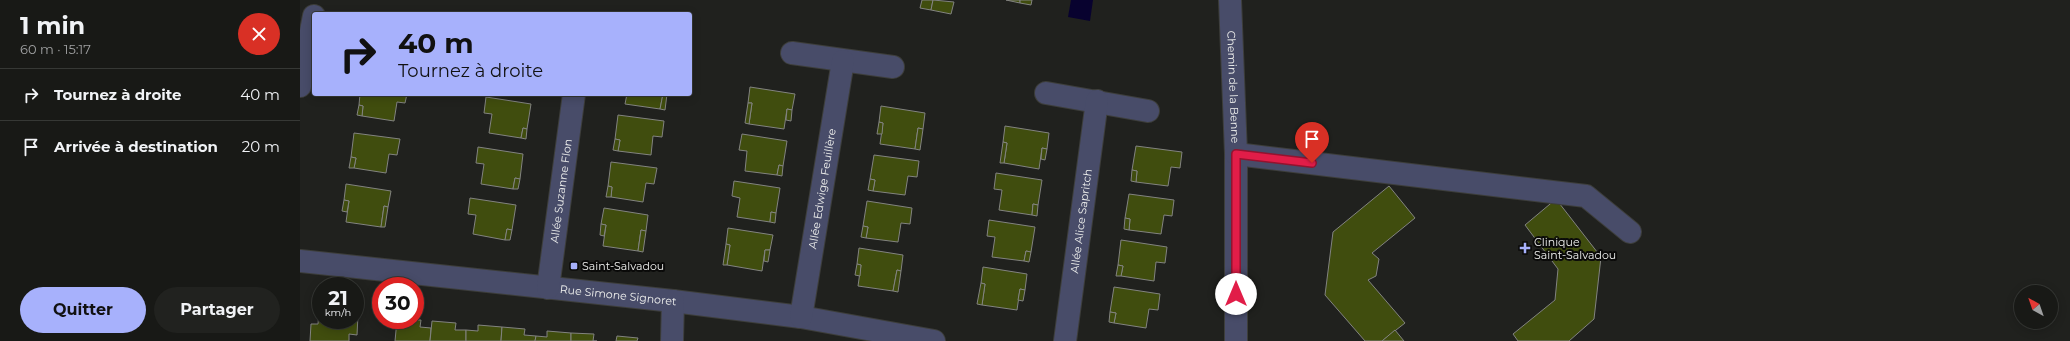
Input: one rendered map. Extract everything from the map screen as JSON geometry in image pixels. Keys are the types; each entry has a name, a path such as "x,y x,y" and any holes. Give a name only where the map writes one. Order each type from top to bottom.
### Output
{"street":[{"path":"315,12 317,0"},
{"name":"Chemin de la Benne","path":"1230,0 1236,154 1236,341"},
{"path":"300,86 312,25"},
{"path":"792,53 893,67"},
{"name":"Allée Edwige Feuillère","path":"800,317 843,61"},
{"path":"1046,93 1148,111"},
{"name":"Allée Suzanne Flon","path":"548,288 574,96"},
{"name":"Allée Alice Sapritch","path":"1066,341 1097,102"},
{"path":"1236,154 1586,196 1630,232"},
{"name":"Rue Simone Signoret","path":"300,261 673,301 800,317 934,341"},
{"path":"672,341 673,301"}],"shaded area":[{"path":"1071,0 1093,0 1090,21 1068,17"}],"building":[{"path":"922,0 933,0 931,10 920,8"},
{"path":"933,0 954,2 951,14 931,10"},
{"path":"1006,0 1020,0 1020,3"},
{"path":"1020,0 1032,0 1031,5 1020,3"},
{"path":"750,87 795,94 792,110 787,109 784,129 749,124 752,103 748,103"},
{"path":"360,96 407,96 405,103 397,102 394,121 362,116 363,106 359,105"},
{"path":"627,96 663,96 660,109 625,104"},
{"path":"663,96 667,96 665,110 660,109"},
{"path":"486,97 531,104 527,129 523,128 521,138 489,133 492,114 484,113"},
{"path":"748,103 752,103 749,124 745,123"},
{"path":"359,105 363,106 362,116 357,115"},
{"path":"881,106 925,113 923,129 918,128 915,149 880,144 883,123 879,122"},
{"path":"787,109 792,110 791,121 786,120"},
{"path":"618,115 664,121 662,137 653,136 651,155 618,151 620,140 615,139"},
{"path":"879,122 883,123 882,134 877,134"},
{"path":"1005,126 1049,133 1047,149 1042,148 1039,169 1004,163 1007,143 1003,142"},
{"path":"523,128 527,129 526,139 521,138"},
{"path":"918,128 923,129 920,150 915,149"},
{"path":"354,133 400,139 397,155 389,154 386,173 354,168 356,158 351,157"},
{"path":"742,134 787,141 783,166 779,165 777,175 745,171 747,151 739,150"},
{"path":"615,139 620,140 618,151 613,150"},
{"path":"1003,142 1007,143 1004,163 1000,163"},
{"path":"1136,146 1182,152 1180,168 1171,167 1168,186 1136,182 1137,171 1132,170"},
{"path":"478,147 523,154 520,179 515,178 513,189 481,184 484,164 476,163"},
{"path":"1042,148 1047,149 1045,160 1041,159"},
{"path":"874,155 919,161 917,177 908,176 905,195 873,191 875,180 870,179"},
{"path":"351,157 356,158 354,168 349,168"},
{"path":"611,162 657,168 654,184 646,183 643,202 611,197 612,187 608,186"},
{"path":"779,165 783,166 782,176 777,175"},
{"path":"1132,170 1137,171 1136,182 1131,181"},
{"path":"996,173 1042,180 1038,205 1033,204 1032,215 999,210 1002,190 994,189"},
{"path":"515,178 520,179 518,189 513,189"},
{"path":"870,179 875,180 873,191 868,190"},
{"path":"734,181 780,188 776,213 771,212 770,222 737,217 740,198 732,196"},
{"path":"346,184 391,191 388,207 384,206 381,227 346,222 349,201 344,200"},
{"path":"608,186 612,187 611,197 606,197"},
{"path":"1389,186 1415,218 1372,253 1379,259 1376,276 1368,280 1405,323 1382,341 1365,341 1325,295 1333,232"},
{"path":"1129,194 1174,200 1172,216 1164,215 1161,234 1129,230 1130,219 1125,218"},
{"path":"470,198 516,205 512,230 507,229 505,240 473,234 476,215 468,214"},
{"path":"1556,199 1601,257 1594,319 1569,341 1518,341 1513,334 1555,300 1558,269 1525,225"},
{"path":"344,200 349,201 347,212 342,211"},
{"path":"867,201 912,208 910,224 901,223 898,242 866,238 868,227 863,226"},
{"path":"1033,204 1038,205 1037,216 1032,215"},
{"path":"384,206 388,207 385,227 381,227"},
{"path":"604,208 648,215 646,231 641,230 638,251 603,246 606,225 601,224"},
{"path":"771,212 776,213 775,223 770,222"},
{"path":"1125,218 1130,219 1129,230 1124,229"},
{"path":"989,220 1035,227 1031,252 1026,251 1024,261 992,257 995,237 987,236"},
{"path":"601,224 606,225 604,236 600,235"},
{"path":"863,226 868,227 866,238 861,237"},
{"path":"728,228 773,235 770,250 765,250 762,271 727,265 730,245 726,244"},
{"path":"507,229 512,230 510,240 505,240"},
{"path":"641,230 646,231 643,252 638,251"},
{"path":"1121,240 1167,247 1165,263 1156,262 1154,281 1121,276 1123,266 1118,265"},
{"path":"726,244 730,245 727,265 723,265"},
{"path":"859,248 903,255 901,271 897,270 893,291 858,286 861,265 857,264"},
{"path":"765,250 770,250 768,262 764,261"},
{"path":"1026,251 1031,252 1029,262 1024,261"},
{"path":"857,264 861,265 860,276 855,275"},
{"path":"1118,265 1123,266 1121,276 1116,276"},
{"path":"983,267 1027,274 1025,290 1020,289 1017,310 982,305 985,284 981,283"},
{"path":"897,270 901,271 898,292 893,291"},
{"path":"981,283 985,284 982,305 977,304"},
{"path":"1114,287 1160,294 1158,310 1149,309 1146,328 1114,323 1116,313 1110,312"},
{"path":"1020,289 1025,290 1023,301 1018,300"},
{"path":"1110,312 1116,313 1114,323 1109,322"},
{"path":"432,321 456,323 455,330 466,330 466,341 430,341"},
{"path":"311,324 312,329 357,329 357,335 349,334 349,341 310,341"},
{"path":"478,325 502,327 501,341 466,341 466,330 478,331"},
{"path":"502,327 525,329 524,335 536,336 535,341 501,341"},
{"path":"431,328 430,341 395,341 396,329"},
{"path":"1395,330 1404,341 1382,341"},
{"path":"547,331 571,333 571,341 535,341 536,336 547,337"},
{"path":"571,333 594,334 593,341 571,341"},
{"path":"617,336 638,338 637,341 616,341"}],"place":[{"name":"Clinique Saint-Salvadou","path":"1525,248"},
{"name":"Saint-Salvadou","path":"574,266"}],"route":[{"path":"1236,294 1236,154 1312,163"}]}
